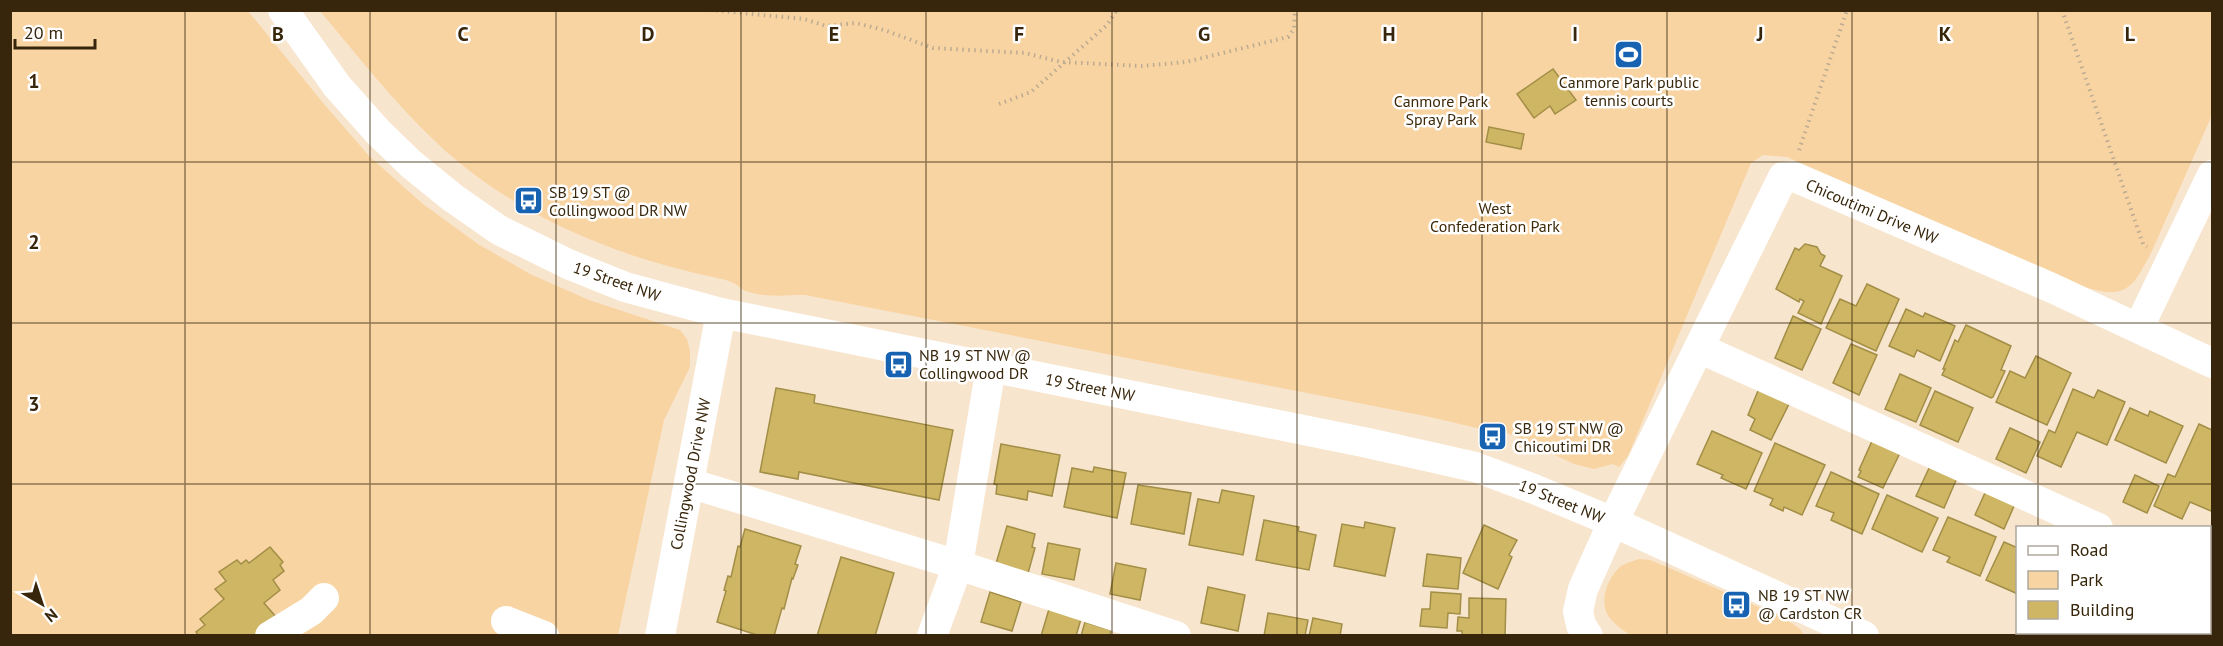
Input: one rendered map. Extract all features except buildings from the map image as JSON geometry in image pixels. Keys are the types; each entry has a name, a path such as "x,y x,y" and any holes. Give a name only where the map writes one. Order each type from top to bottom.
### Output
{"street":[{"name":"19 Street NW","path":"283,10 337,86 378,132 411,164 490,224 568,264 625,286 721,313 1368,442 1475,467 1613,522 1864,636"},
{"path":"2139,327 2212,175"},
{"name":"Chicoutimi Drive NW","path":"1588,636 1581,625 1578,611 1583,588 1613,522 1783,177 1792,177 2139,327 2212,363"},
{"name":"Collingwood Drive NW","path":"660,636 721,313"},
{"path":"1699,348 2094,526"},
{"path":"932,636 958,564 991,367"},
{"path":"689,483 958,564 1176,636"},
{"path":"270,636 311,611 324,598"},
{"path":"506,621 544,636"}],"path":[{"path":"710,10 804,19 826,26 856,23 884,30 933,48 1025,52 1064,62 1142,66 1186,62 1288,37 1294,29 1295,10"},
{"path":"999,104 1031,92 1107,25 1117,10"},
{"path":"1792,177 1847,10"},
{"path":"2062,10 2143,244 2169,264"}],"green space":[{"path":"10,11 248,11 370,157 423,204 478,244 530,274 589,300 680,330 687,339 690,367 664,420 618,635 11,635"},
{"name":"West Confederation Park","path":"320,11 2212,11 2212,115 2146,263 2128,287 2111,292 2085,287 1787,157 1763,155 1751,163 1628,456 1619,467 1613,464 1594,469 1574,464 1488,424 1485,430 1430,417 805,295 761,295 728,281 676,268 602,244 532,212 499,192 468,169 438,144 406,112"},
{"path":"1639,559 1650,560 1667,567 1787,620 1800,629 1804,635 1630,635 1609,617 1604,604 1606,590 1612,576 1621,566"}],"place":[{"name":"Canmore Park public tennis courts","path":"1629,54"},
{"name":"SB 19 ST @ Collingwood DR NW","path":"528,201"},
{"name":"NB 19 ST NW @ Collingwood DR","path":"898,364"},
{"name":"SB 19 ST NW @ Chicoutimi DR","path":"1493,437"},
{"name":"NB 19 ST NW @ Cardston CR","path":"1737,604"}],"park label":[{"name":"Canmore Park Spray Park","path":"1441,110"}]}
